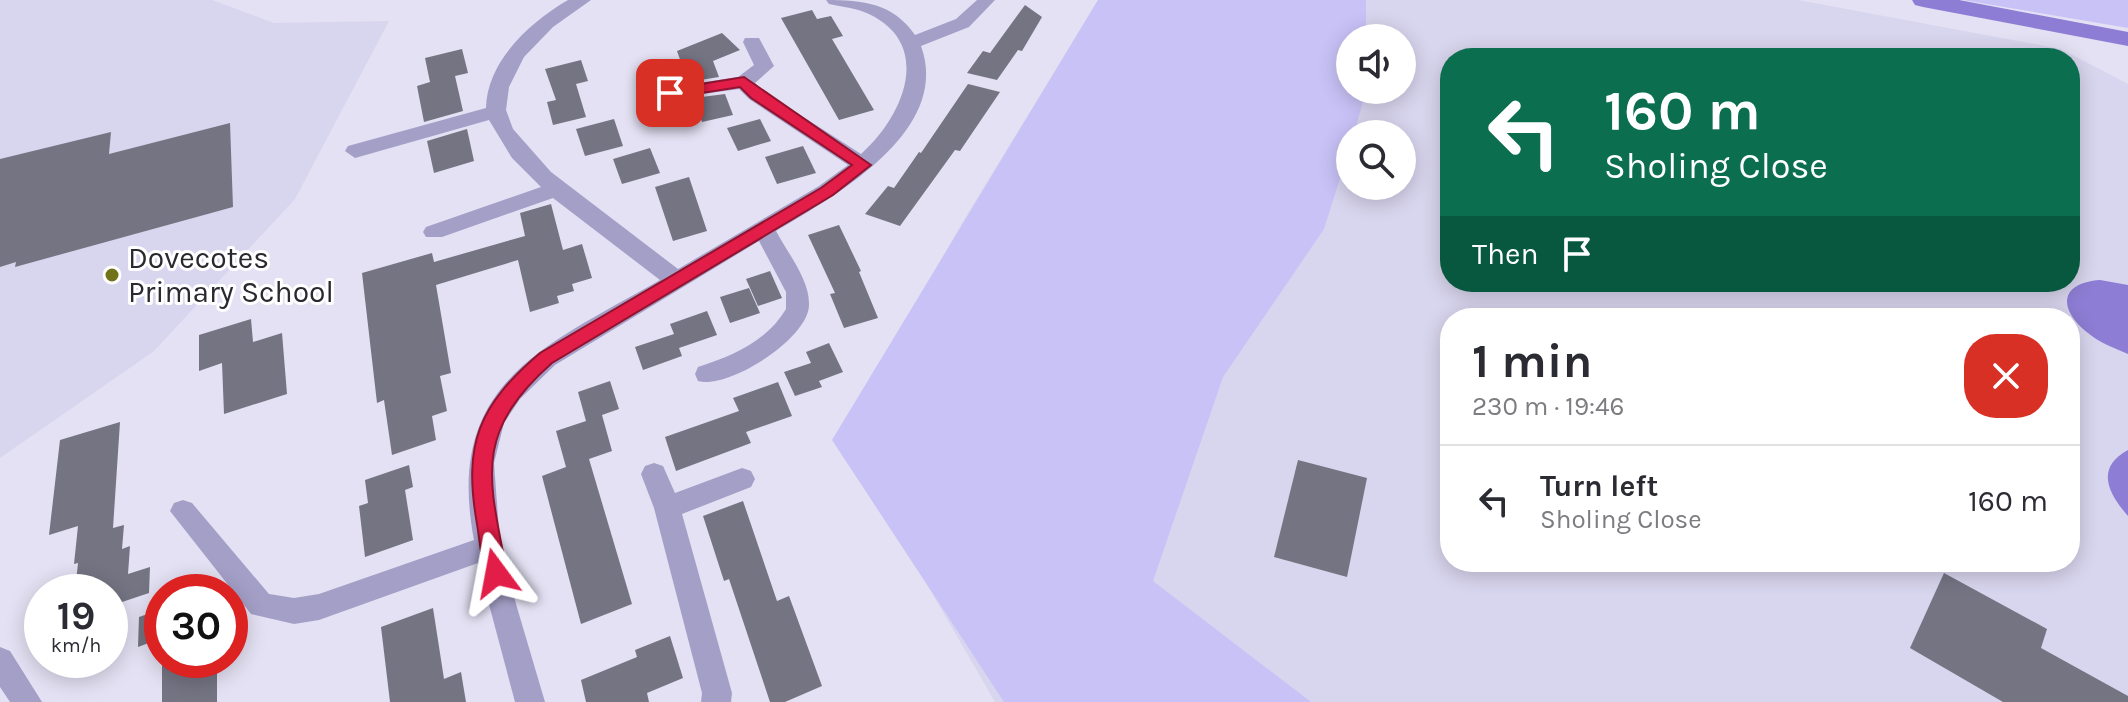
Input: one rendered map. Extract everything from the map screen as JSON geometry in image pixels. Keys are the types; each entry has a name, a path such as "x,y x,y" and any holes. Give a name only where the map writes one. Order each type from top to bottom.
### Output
{"street":[{"path":"582,0 547,22 524,43 506,68 498,87 496,112 508,142 556,189 675,279"},
{"path":"530,702 489,547 480,482 488,432 503,402 522,378 546,358 827,191 863,165 896,128 911,93 918,62 913,42 876,10 835,0"},
{"path":"913,42 949,32 963,24 976,15 986,0"},
{"path":"652,95 744,82 764,66 752,42"},
{"path":"744,82 756,95 863,165"},
{"path":"355,151 496,112"},
{"path":"434,232 556,189"},
{"path":"707,374 727,355 771,342 798,309 797,292 764,229"},
{"path":"654,474 667,508 717,693 716,702"},
{"path":"667,508 742,479"},
{"path":"183,511 261,605 294,611 319,607 489,547"},
{"path":"0,661 27,702"}],"shaded area":[{"name":"Dovecotes Primary School","path":"0,0 212,0 274,23 389,21 295,199 154,351 0,458"},
{"path":"1098,0 1798,0 2056,48 1440,48 1440,292 2080,292 2080,59 2128,84 2128,702 995,702 896,531 835,444 965,218"},
{"path":"1098,0 1366,0 1366,24 1336,24 1336,104 1362,104 1358,120 1336,120 1336,191 1324,229 1223,377 1153,581 1311,702 1004,702 832,440"},
{"path":"1963,0 2128,0 2128,28"},
{"path":"2100,280 2128,285 2128,354 2088,333 2080,326 2080,308 2069,308 2067,299 2070,292 2080,292 2080,285"},
{"path":"2128,450 2128,516 2115,499 2108,473 2111,465"}],"building":[{"path":"1025,5 1042,17 1022,51 1018,50 997,80 967,73 983,51 990,53"},
{"path":"812,10 817,19 831,16 843,36 832,39 874,110 839,120 781,18"},
{"path":"722,33 740,50 713,61 719,77 688,82 677,51"},
{"path":"462,49 468,73 455,76 463,111 424,122 417,86 430,82 425,58"},
{"path":"581,60 588,81 576,84 586,117 553,125 547,102 556,100 545,69"},
{"path":"968,84 1000,92 960,151 955,150 900,226 865,214 888,186 894,188"},
{"path":"725,94 733,115 702,122 694,98"},
{"path":"614,119 623,146 585,156 576,129"},
{"path":"760,119 771,141 738,151 727,128"},
{"path":"230,123 233,207 15,267 16,262 0,267 0,159 111,132 109,154"},
{"path":"467,129 474,161 434,173 427,141"},
{"path":"803,146 816,173 777,184 765,157"},
{"path":"650,148 660,173 622,184 613,159"},
{"path":"689,177 707,231 673,241 655,187"},
{"path":"551,204 563,250 582,244 592,278 572,284 574,291 557,296 559,303 530,312 518,260 436,285 451,373 440,376 447,411 432,416 436,440 392,455 384,400 377,403 362,273 432,253 434,262 525,236 520,213"},
{"path":"839,225 861,271 878,318 844,328 830,294 835,293 808,235"},
{"path":"770,271 782,298 758,306 746,279"},
{"path":"749,288 760,313 730,323 720,297"},
{"path":"707,311 717,335 679,348 682,356 643,370 635,347 674,334 670,324"},
{"path":"251,319 253,342 282,333 287,394 224,414 222,363 199,371 199,335"},
{"path":"829,343 843,372 819,381 822,387 795,396 784,372 811,363 806,352"},
{"path":"610,381 619,409 602,415 612,451 589,459 632,604 581,624 542,476 566,467 556,431 586,421 578,392"},
{"path":"778,382 792,416 746,432 751,443 676,471 665,437 739,411 733,398"},
{"path":"120,422 113,528 124,525 122,549 130,546 128,574 77,574 78,563 74,564 78,526 49,535 60,440"},
{"path":"1298,460 1367,478 1347,577 1274,557"},
{"path":"409,465 413,487 405,490 413,540 365,557 359,506 368,503 365,480"},
{"path":"743,501 777,601 789,596 822,686 785,702 770,702 729,579 724,581 703,516"},
{"path":"150,567 150,574 144,574 144,595 128,600 128,574"},
{"path":"1944,573 2047,629 2041,648 2128,696 2128,702 2003,702 1910,648"},
{"path":"433,608 444,679 461,672 466,702 390,702 381,627"},
{"path":"144,615 144,645 138,647 139,617"},
{"path":"670,636 683,678 647,693 649,702 586,702 581,680 637,657 635,650"},
{"path":"162,678 217,678 217,702 162,702"}],"waterway":[{"path":"1923,0 2128,39"}],"place":[{"name":"Dovecotes Primary School","path":"112,275"}],"route":[{"path":"496,573 480,482 482,455 488,432 503,402 522,378 546,358 827,191 863,165 756,95 744,82 670,93"}]}
